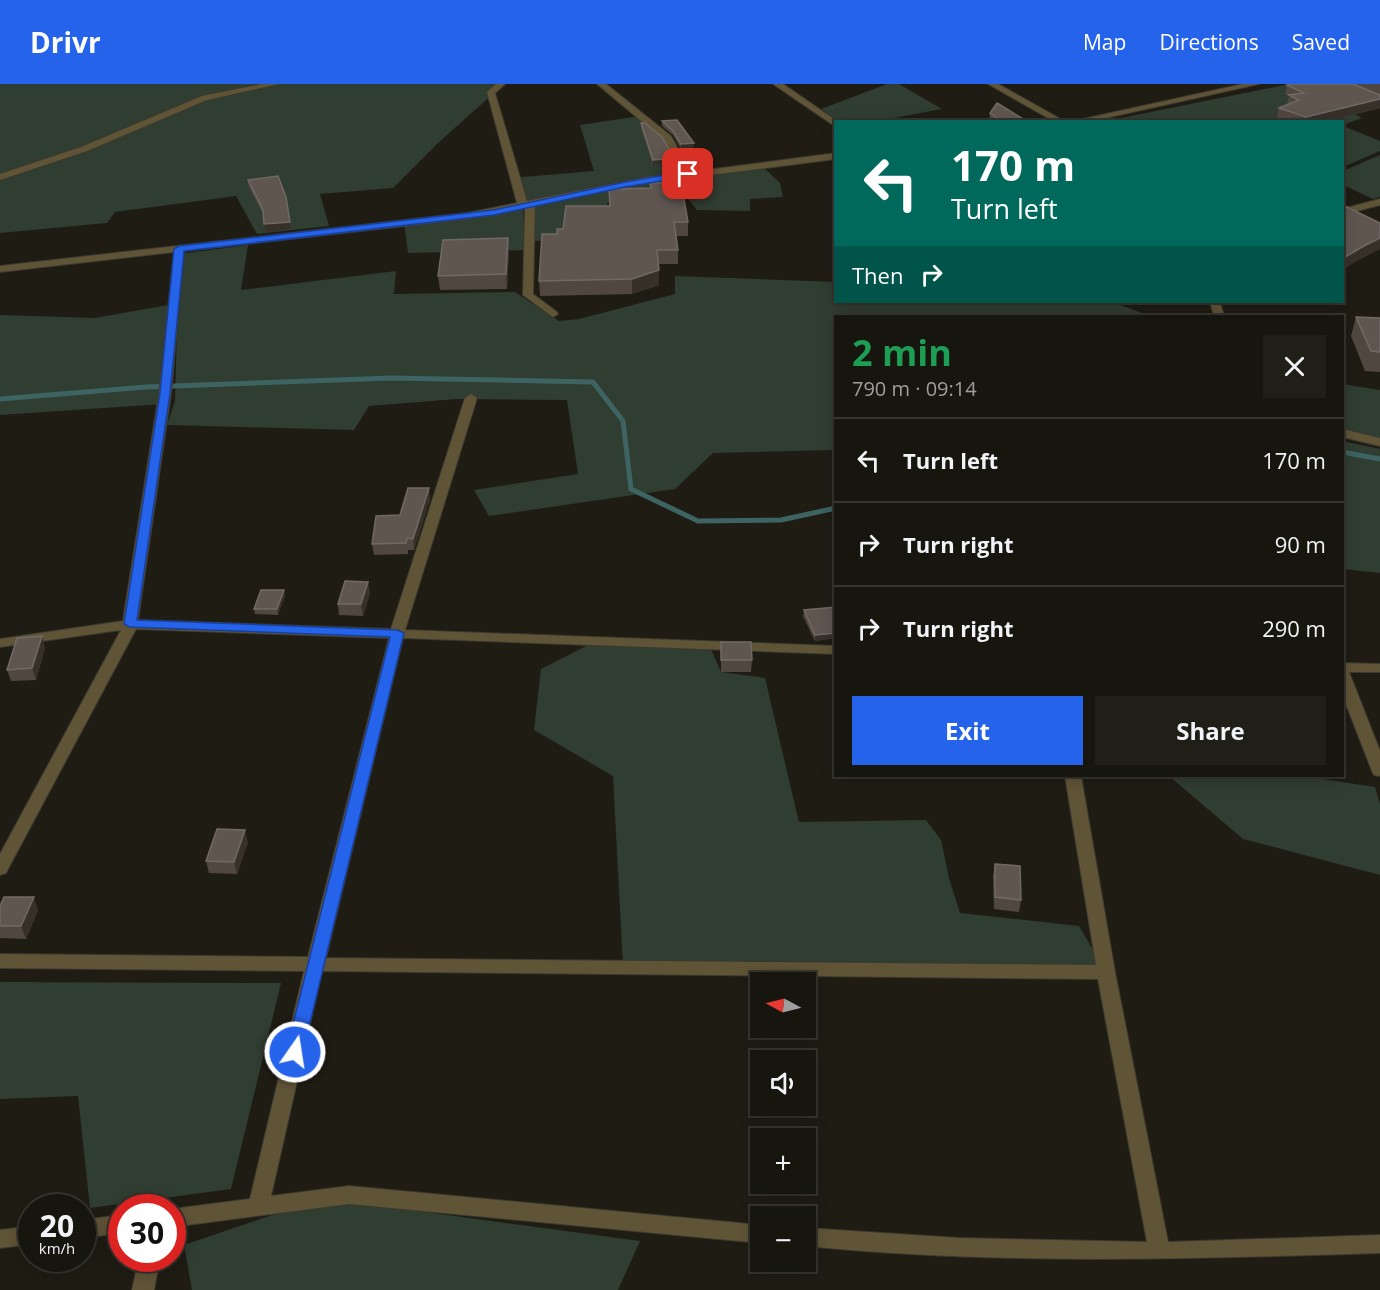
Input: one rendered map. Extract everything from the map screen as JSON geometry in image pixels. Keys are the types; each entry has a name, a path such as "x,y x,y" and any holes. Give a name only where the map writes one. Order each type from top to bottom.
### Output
{"street":[{"path":"198,101 220,84"},
{"path":"0,177 84,149 198,101 237,90 275,84"},
{"path":"501,84 490,92 527,206 528,295 553,314"},
{"path":"601,84 668,138 688,174"},
{"path":"777,84 834,123"},
{"path":"992,84 1058,120"},
{"path":"1083,120 1255,84"},
{"path":"0,269 467,216 527,206 625,184 834,156"},
{"path":"1344,212 1377,205"},
{"path":"0,869 126,637 130,624 165,393 179,249"},
{"path":"259,1205 315,964 397,633 471,398"},
{"path":"1344,433 1380,442"},
{"path":"0,643 130,624 834,650"},
{"path":"1344,667 1380,668"},
{"path":"1344,678 1380,771"},
{"path":"1073,777 1106,972 1159,1251"},
{"path":"0,961 1106,972"},
{"path":"186,1216 349,1195 750,1232"},
{"path":"0,1239 18,1237"},
{"path":"816,1238 959,1247 1159,1251 1380,1244"},
{"path":"143,1290 147,1272"}],"green space":[{"path":"0,84 504,84 438,143 393,188 320,194 329,226 257,234 236,196 115,212 107,223 0,233"},
{"path":"887,84 899,84 942,109 883,120 835,120 821,109"},
{"path":"1290,84 1301,84 1362,118 1344,125 1344,120 1124,120 1121,118"},
{"path":"640,116 668,138 687,172 620,186 761,165 780,183 783,197 750,199 750,211 697,210 686,196 651,197 651,201 607,203 607,240 529,241 530,205 510,178 594,171 580,125"},
{"path":"1344,126 1380,141 1380,151 1344,167"},
{"path":"1380,155 1380,197 1373,199 1344,185 1344,171"},
{"path":"523,206 525,250 408,253 404,223"},
{"path":"248,245 241,290 396,271 394,294 515,292 559,321 579,319 675,294 675,276 834,282 834,303 1115,303 1147,315 834,315 834,450 713,453 675,489 489,516 474,490 578,474 567,400 457,399 369,406 354,430 167,425 175,401 179,254"},
{"path":"174,304 163,404 0,415 0,315 95,318"},
{"path":"1344,384 1380,390 1380,442 1344,433"},
{"path":"1344,441 1380,449 1380,573 1344,569"},
{"path":"596,641 709,645 721,672 765,678 799,822 926,820 941,840 949,878 960,913 1079,926 1106,972 623,967 613,776 534,730 541,669"},
{"path":"1170,777 1310,777 1375,787 1380,804 1380,875 1243,839"},
{"path":"0,982 281,983 231,1189 186,1195 108,1194 108,1206 96,1207 96,1194 88,1194 78,1096 0,1099"},
{"path":"322,1198 640,1241 618,1290 192,1290 186,1244"}],"building":[{"path":"1353,84 1380,95 1380,99 1306,117 1279,108 1299,100 1289,95 1304,93 1287,85"},
{"path":"997,103 1025,120 999,120 990,113"},
{"path":"677,120 694,143 681,144 673,131 662,121"},
{"path":"641,123 645,123 662,137 674,158 653,160"},
{"path":"278,176 286,197 290,222 264,224 263,210 248,180"},
{"path":"681,182 688,222 674,222 678,250 657,250 659,270 632,279 539,281 542,234 557,234 557,229 563,229 566,206 610,206 609,189 651,188 650,183"},
{"path":"1344,206 1380,223 1380,238 1344,258"},
{"path":"508,238 506,274 438,276 443,240"},
{"path":"1356,317 1380,318 1380,352 1371,351"},
{"path":"408,488 429,488 413,539 407,538 406,543 372,544 376,516 400,515"},
{"path":"345,581 368,582 361,604 338,604"},
{"path":"261,590 284,590 277,609 254,609"},
{"path":"834,607 834,633 815,635 804,610"},
{"path":"42,636 32,668 7,670 17,638"},
{"path":"721,642 751,642 752,660 721,660"},
{"path":"217,829 245,830 234,862 206,861"},
{"path":"995,864 1020,866 1021,900 995,897"},
{"path":"4,897 34,897 21,926 0,926 0,906"}],"waterway":[{"path":"0,399 146,387 391,378 593,382 623,421 631,489 698,521 781,520 834,508"},
{"path":"1344,452 1380,459"}],"route":[{"path":"295,1052 397,633 130,624 165,393 179,249 494,213 625,184 688,174"}]}
